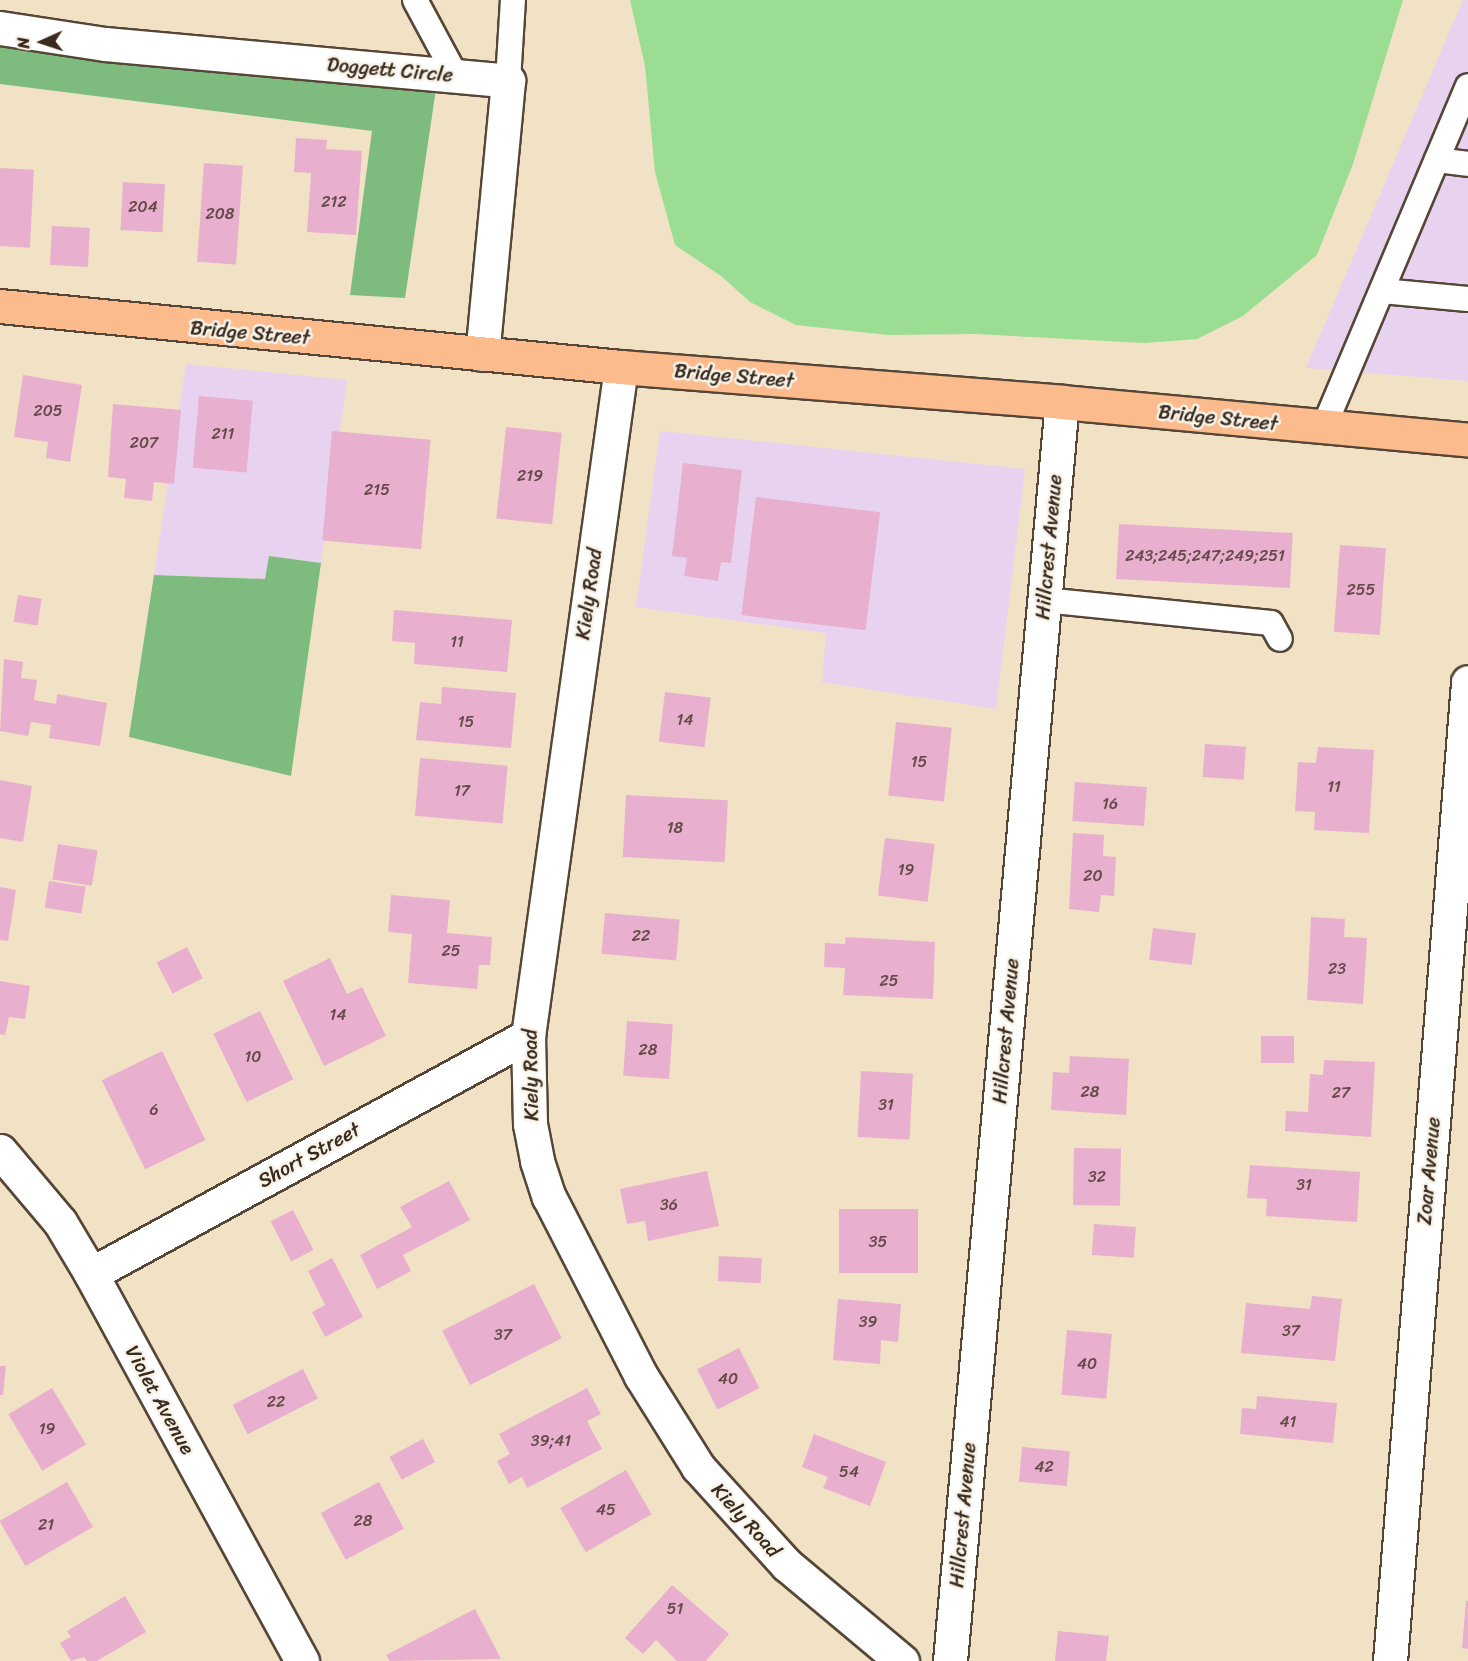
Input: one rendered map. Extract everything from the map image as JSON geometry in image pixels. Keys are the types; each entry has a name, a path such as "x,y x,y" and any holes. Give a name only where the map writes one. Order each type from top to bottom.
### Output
{"main road":[{"name":"Bridge Street","path":"0,306 621,367 1062,402 1323,429 1468,440"}],"street":[{"name":"Doggett Circle","path":"0,28 105,44 508,81"},
{"path":"482,354 508,81"},
{"name":"Kiely Road","path":"621,367 528,1036 530,1124 549,1197 641,1376 698,1467 780,1557 902,1661"},
{"name":"Hillcrest Avenue","path":"950,1661 1062,402"},
{"name":"Zoar Avenue","path":"1390,1661 1468,682"},
{"name":"Short Street","path":"91,1274 528,1036"},
{"name":"Violet Avenue","path":"0,1151 60,1222 91,1274 302,1661"}],"lane":[{"path":"415,0 456,76"},
{"path":"508,81 513,0"},
{"path":"1323,429 1468,86"},
{"path":"1437,160 1468,164"},
{"path":"1382,291 1468,299"},
{"path":"1044,600 1271,623 1280,639"}],"shaded area":[{"path":"1463,0 1468,0 1468,381 1306,368"},
{"path":"186,364 347,380 321,563 269,556 265,579 154,575"},
{"path":"660,431 1025,469 996,709 822,682 826,633 636,607"}],"green space":[{"path":"630,0 1403,0 1353,164 1317,255 1243,316 1197,339 1145,343 976,334 888,335 796,325 750,302 721,276 675,245 655,172 645,66"},
{"path":"0,30 436,89 405,298 350,295 372,131 0,84"},
{"path":"269,556 321,563 291,776 129,737 154,575 265,579"}],"building":[{"path":"296,138 327,140 326,149 362,151 356,235 307,232 311,173 294,172"},
{"path":"204,163 243,166 236,264 197,262"},
{"path":"0,168 34,170 30,248 0,246"},
{"path":"123,182 165,184 162,232 120,230"},
{"path":"52,226 90,228 88,267 50,265"},
{"path":"23,375 82,385 70,462 46,458 48,442 14,437"},
{"path":"199,396 253,401 247,472 193,468"},
{"path":"113,404 181,410 174,484 154,482 152,501 124,498 126,479 108,477"},
{"path":"506,427 562,433 552,524 496,518"},
{"path":"332,431 431,440 421,549 322,541"},
{"path":"683,463 742,470 731,563 721,562 718,581 684,576 687,558 672,556"},
{"path":"756,497 880,512 866,630 741,615"},
{"path":"1119,524 1293,533 1290,588 1116,579"},
{"path":"1340,545 1386,548 1380,635 1334,632"},
{"path":"18,595 42,599 37,625 14,622"},
{"path":"394,610 512,620 507,672 414,664 415,643 392,641"},
{"path":"4,659 23,662 21,678 37,680 34,700 56,704 57,694 107,703 100,746 49,738 51,725 31,722 28,736 0,731"},
{"path":"442,687 516,693 511,748 416,740 420,702 441,704"},
{"path":"665,692 711,698 705,747 659,742"},
{"path":"896,722 952,728 944,801 888,796"},
{"path":"1205,744 1246,747 1244,780 1203,777"},
{"path":"1318,747 1374,750 1369,833 1314,830 1315,812 1295,811 1298,762 1316,763"},
{"path":"420,758 508,766 503,823 415,816"},
{"path":"0,780 32,786 23,842 0,838"},
{"path":"1075,782 1147,787 1144,826 1072,821"},
{"path":"626,795 728,800 725,862 623,857"},
{"path":"1073,833 1104,835 1103,856 1116,857 1114,896 1101,895 1099,912 1069,909"},
{"path":"885,838 935,844 928,902 878,896"},
{"path":"58,844 98,850 92,886 52,880"},
{"path":"49,881 86,887 81,913 45,908"},
{"path":"0,887 16,890 8,941 0,940"},
{"path":"391,895 450,900 447,933 492,937 490,965 479,965 477,989 408,983 412,934 388,932"},
{"path":"605,913 680,920 676,960 601,954"},
{"path":"1311,917 1345,919 1344,937 1367,938 1363,1004 1307,1000"},
{"path":"1153,928 1196,933 1192,965 1149,960"},
{"path":"846,937 935,942 933,999 843,995 845,968 824,967 825,943 845,944"},
{"path":"187,947 203,978 173,994 157,962"},
{"path":"330,958 347,994 362,987 386,1036 324,1066 283,981"},
{"path":"0,981 30,986 25,1019 9,1017 5,1035 0,1034"},
{"path":"260,1011 293,1079 247,1102 213,1034"},
{"path":"627,1021 673,1024 669,1079 623,1076"},
{"path":"1261,1036 1294,1036 1294,1063 1261,1063"},
{"path":"162,1051 205,1140 145,1169 102,1080"},
{"path":"1070,1056 1129,1059 1126,1115 1051,1110 1053,1072 1069,1073"},
{"path":"1324,1060 1375,1062 1371,1137 1285,1131 1286,1111 1308,1112 1310,1074 1323,1075"},
{"path":"861,1071 913,1074 909,1140 858,1137"},
{"path":"1074,1148 1121,1149 1120,1206 1073,1205"},
{"path":"1250,1165 1360,1172 1357,1222 1266,1216 1267,1199 1247,1198"},
{"path":"707,1171 719,1226 648,1241 645,1221 627,1224 620,1189"},
{"path":"449,1181 470,1220 403,1255 411,1271 377,1289 360,1255 412,1227 400,1207"},
{"path":"839,1209 918,1209 918,1273 839,1273"},
{"path":"293,1210 313,1250 291,1261 271,1221"},
{"path":"1094,1224 1136,1227 1134,1258 1092,1255"},
{"path":"719,1256 762,1258 761,1283 718,1281"},
{"path":"332,1258 363,1317 325,1337 312,1312 325,1305 308,1271"},
{"path":"534,1284 562,1338 470,1385 442,1331"},
{"path":"1312,1296 1342,1299 1335,1361 1241,1353 1246,1303 1310,1309"},
{"path":"838,1299 901,1304 898,1342 881,1340 880,1364 833,1360"},
{"path":"1067,1330 1112,1334 1106,1399 1061,1395"},
{"path":"739,1348 759,1388 718,1409 697,1369"},
{"path":"0,1366 6,1366 3,1395 0,1395"},
{"path":"303,1369 318,1398 248,1434 233,1405"},
{"path":"52,1388 86,1445 42,1471 8,1414"},
{"path":"587,1388 601,1414 587,1421 602,1449 527,1488 522,1477 509,1484 497,1461 510,1454 499,1434"},
{"path":"1257,1396 1337,1403 1333,1443 1240,1434 1242,1408 1256,1409"},
{"path":"814,1434 886,1462 870,1506 823,1488 828,1477 802,1467"},
{"path":"423,1439 435,1462 402,1480 389,1457"},
{"path":"1022,1447 1070,1451 1067,1486 1019,1482"},
{"path":"626,1470 652,1514 586,1552 560,1508"},
{"path":"67,1482 93,1527 25,1566 0,1521"},
{"path":"379,1482 404,1529 346,1560 321,1513"},
{"path":"672,1585 729,1634 706,1661 677,1661 656,1640 643,1654 625,1638"},
{"path":"125,1596 146,1632 97,1661 87,1661 84,1657 71,1661 60,1643 71,1637 67,1631"},
{"path":"1466,1601 1468,1601 1468,1649 1462,1648"},
{"path":"475,1609 501,1659 390,1661 386,1655"},
{"path":"1058,1631 1109,1636 1106,1661 1055,1661"}]}
